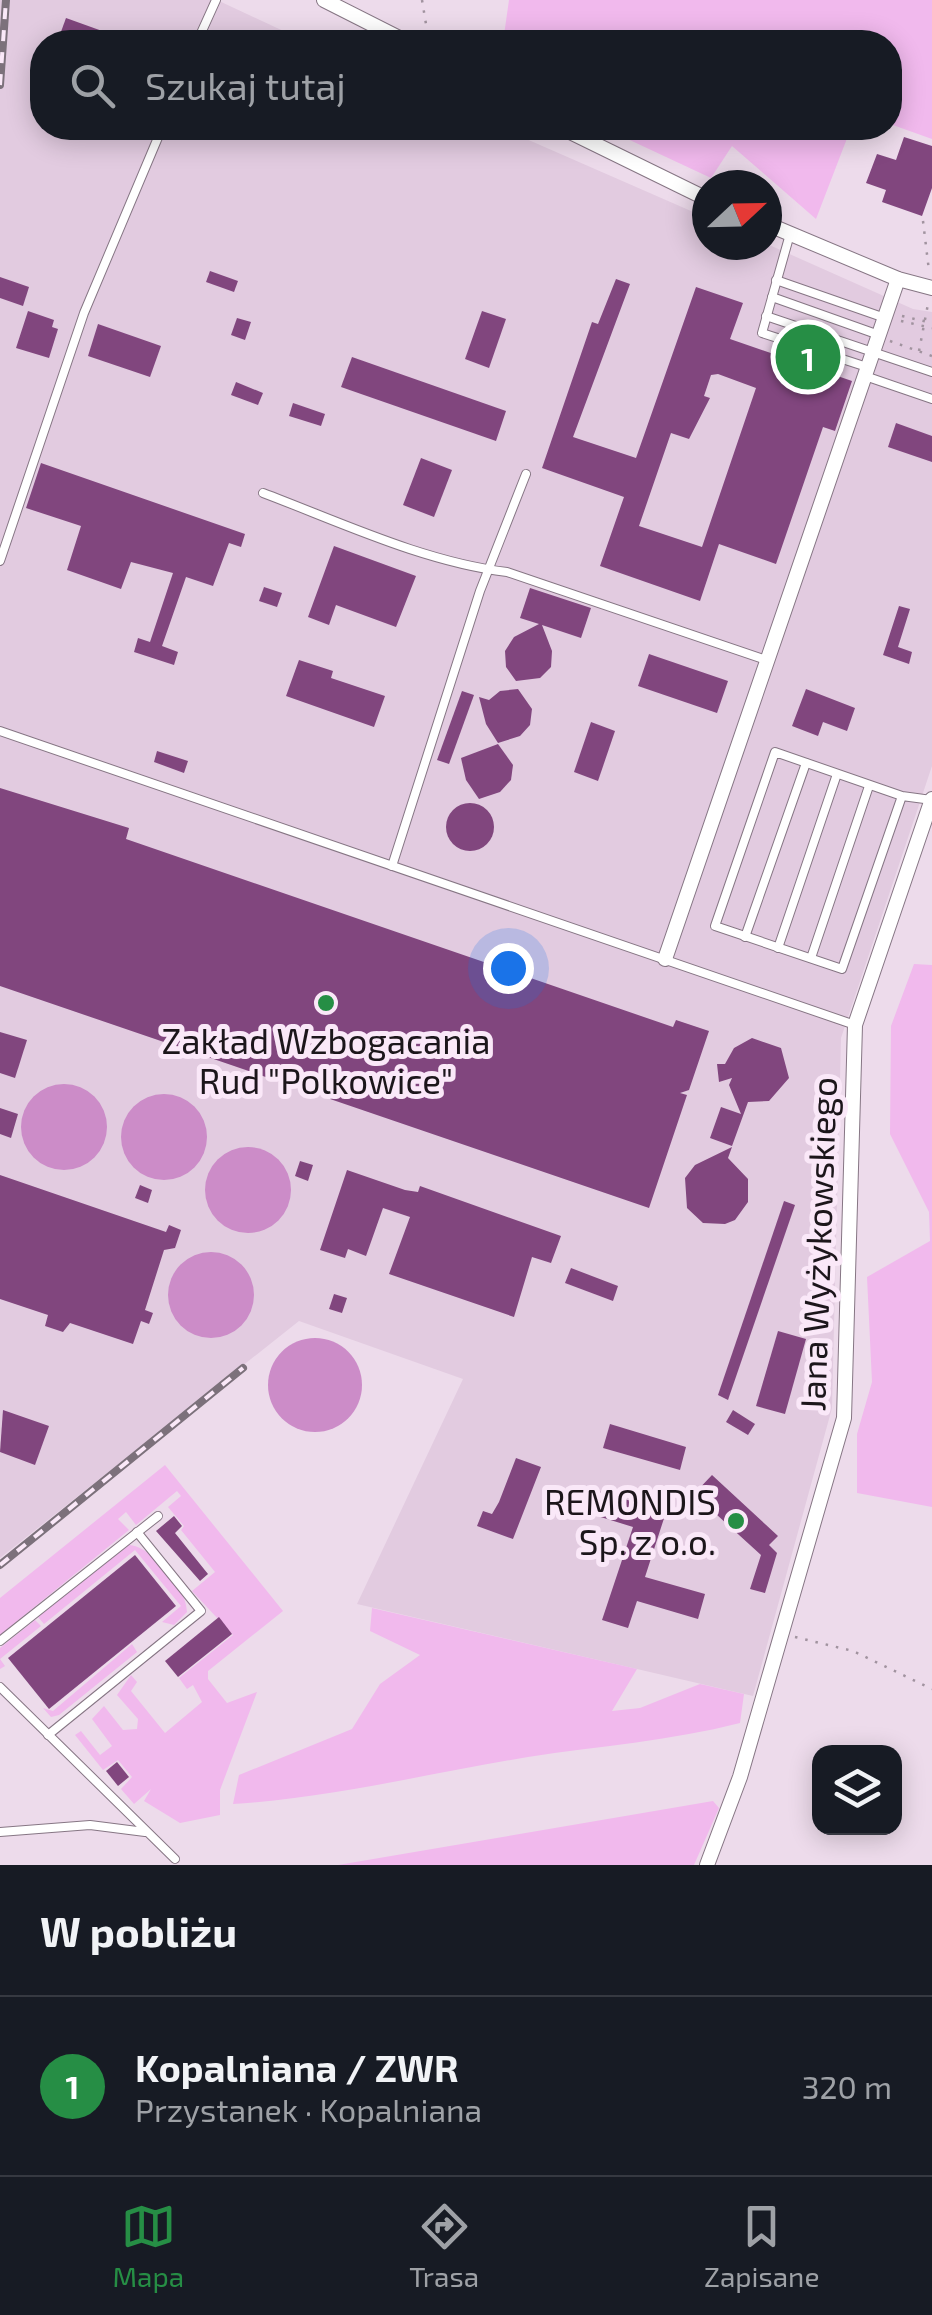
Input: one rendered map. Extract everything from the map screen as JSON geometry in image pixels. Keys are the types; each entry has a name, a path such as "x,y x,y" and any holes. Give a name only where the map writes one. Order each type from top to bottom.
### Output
{"street":[{"path":"324,0 383,30"},
{"path":"587,140 692,191"},
{"path":"782,231 898,279 932,288"},
{"path":"665,959 898,279"},
{"name":"Jana Wyżykowskiego","path":"707,1865 740,1777 844,1418 855,1025 932,799"}],"lane":[{"path":"203,30 216,0"},
{"path":"0,562 84,313 157,140"},
{"path":"790,234 762,333 932,399"},
{"path":"776,280 888,317"},
{"path":"772,297 879,335"},
{"path":"766,316 932,372"},
{"path":"392,866 489,570 526,474"},
{"path":"263,493 766,660"},
{"path":"0,731 855,1025"},
{"path":"902,796 842,968 715,926 775,752 902,796 932,799"},
{"path":"745,936 806,763"},
{"path":"778,948 836,774"},
{"path":"811,958 870,786"},
{"path":"0,1641 158,1516"},
{"path":"48,1734 201,1611 137,1532"},
{"path":"0,1688 176,1859"},
{"path":"0,1832 90,1825 148,1832"}],"path":[{"path":"422,0 426,30"},
{"path":"888,317 932,326"},
{"path":"888,317 932,326"},
{"path":"888,317 885,340 932,356"},
{"path":"779,1634 853,1651 932,1690"}],"shaded area":[{"path":"0,0 217,0 281,30 30,30 30,140 528,140 692,211 692,260 782,260 782,251 913,309 932,312 932,766 841,1038 832,1408 753,1696 357,1604 463,1379 299,1321 0,1558"},
{"path":"509,0 932,0 932,139 902,128 902,30 505,30"},
{"path":"630,140 846,140 816,219 782,189 782,170 760,170 732,146 716,170 694,170"},
{"path":"914,964 932,965 932,1507 857,1493 857,1434 872,1382 867,1277 930,1241 929,1212 890,1134 891,1026"},
{"path":"64,1084 88,1091 100,1103 107,1127 100,1151 88,1163 64,1170 40,1163 28,1151 21,1127 28,1103 40,1091"},
{"path":"164,1094 188,1101 200,1113 207,1137 200,1161 188,1173 164,1180 140,1173 128,1161 121,1137 128,1113 140,1101"},
{"path":"248,1147 272,1154 284,1166 291,1190 284,1214 272,1226 248,1233 224,1226 212,1214 205,1190 212,1166 224,1154"},
{"path":"211,1252 235,1259 247,1271 254,1295 247,1319 235,1331 211,1338 187,1331 175,1319 168,1295 175,1271 187,1259"},
{"path":"315,1338 333,1342 348,1352 358,1367 362,1385 358,1403 348,1418 333,1428 315,1432 297,1428 282,1418 272,1403 268,1385 272,1367 282,1352 297,1342"},
{"path":"165,1465 283,1611 208,1671 208,1679 227,1703 257,1692 220,1790 220,1815 180,1823 144,1801 151,1789 134,1804 121,1789 132,1777 118,1760 103,1770 75,1735 81,1731 100,1755 112,1746 92,1719 104,1706 123,1730 137,1729 138,1719 117,1695 131,1675 137,1682 131,1691 165,1733 202,1702 193,1685 187,1689 179,1678 233,1635 192,1591 215,1572 168,1507 181,1496 177,1491 136,1525 126,1512 118,1519 129,1530 0,1635 0,1598"},
{"path":"129,1545 157,1560 175,1581 187,1612 174,1625 162,1622 181,1606 135,1550 44,1624 38,1617"},
{"path":"372,1608 637,1669 612,1711 640,1708 700,1684 744,1694 740,1723 344,1791 233,1804 239,1775 352,1729 380,1684 420,1655 370,1631"},
{"path":"35,1620 41,1626 0,1659 0,1648"},
{"path":"132,1644 137,1652 59,1715 51,1717 43,1708 53,1711"},
{"path":"713,1801 719,1808 694,1865 338,1865"}],"building":[{"path":"66,18 99,30 62,30"},
{"path":"904,137 932,146 932,188 922,216 882,202 886,190 866,183 877,154 896,160"},
{"path":"210,271 238,281 234,292 206,282"},
{"path":"0,277 29,287 23,306 0,298"},
{"path":"616,279 630,284 573,437 636,458 696,287 743,303 730,339 852,381 835,431 823,427 776,564 719,544 700,601 600,566 624,497 542,468 592,322 598,324","holes":["711,375 756,388 702,547 639,526 671,433 689,439 710,398 704,396"]},
{"path":"28,311 54,320 52,327 58,329 49,358 16,348"},
{"path":"482,311 506,319 489,368 465,359"},
{"path":"237,318 251,322 245,340 231,335"},
{"path":"98,324 161,346 150,377 88,356"},
{"path":"352,357 506,411 496,441 341,387"},
{"path":"236,382 263,393 258,405 231,395"},
{"path":"293,403 325,414 321,426 289,416"},
{"path":"896,423 932,436 932,462 888,447"},
{"path":"421,458 452,470 434,517 403,505"},
{"path":"41,463 245,534 241,547 229,543 213,586 186,577 162,646 178,652 174,665 134,652 138,638 150,642 173,573 131,562 121,589 67,570 81,526 26,508"},
{"path":"334,546 416,576 396,627 336,605 329,625 308,617"},
{"path":"264,587 282,593 277,607 259,601"},
{"path":"530,588 591,608 581,638 542,625 552,651 551,667 540,678 516,681 506,667 505,651 514,637 539,624 520,618"},
{"path":"899,606 910,609 898,647 912,652 909,664 883,655"},
{"path":"649,654 728,681 717,713 638,686"},
{"path":"299,660 333,671 331,678 385,696 374,727 286,696"},
{"path":"518,689 532,709 530,725 520,736 498,743 486,724 479,697 489,700 500,691"},
{"path":"806,689 855,708 847,731 823,722 818,736 792,726"},
{"path":"462,691 474,695 449,764 437,760"},
{"path":"591,722 615,731 598,781 574,772"},
{"path":"498,744 513,765 511,780 500,792 479,799 466,780 461,758"},
{"path":"157,751 188,761 184,773 154,762"},
{"name":"Zakład Wzbogacania Rud \"Polkowice\"","path":"0,788 129,828 126,839 673,1027 676,1020 709,1031 689,1090 680,1093 687,1095 649,1208 0,986"},
{"path":"470,803 487,810 494,827 487,844 470,851 453,844 446,827 453,810"},
{"path":"0,1032 27,1040 15,1078 0,1073"},
{"path":"752,1038 781,1048 789,1078 769,1101 748,1102 732,1146 710,1138 721,1107 741,1114 729,1085 732,1078 719,1082 717,1064 725,1064 734,1048"},
{"path":"0,1108 18,1114 11,1138 0,1134"},
{"path":"732,1147 728,1158 748,1179 748,1202 735,1220 725,1224 703,1223 687,1208 685,1178 695,1165"},
{"path":"300,1161 313,1165 308,1181 295,1176"},
{"path":"347,1170 405,1190 418,1192 420,1186 561,1236 551,1263 532,1257 514,1317 389,1274 410,1217 383,1208 366,1256 348,1249 345,1258 320,1250"},
{"path":"0,1175 166,1232 169,1225 181,1230 175,1248 164,1250 145,1310 153,1313 149,1324 141,1321 133,1344 70,1323 63,1332 45,1326 48,1315 0,1299"},
{"path":"140,1185 152,1190 148,1203 135,1198"},
{"path":"784,1201 795,1205 728,1400 718,1395"},
{"path":"571,1268 618,1286 613,1301 565,1283"},
{"path":"334,1294 347,1298 342,1313 329,1309"},
{"path":"778,1331 806,1339 785,1414 756,1406"},
{"path":"3,1410 49,1426 35,1465 0,1452"},
{"path":"733,1410 755,1424 748,1435 726,1422"},
{"path":"610,1424 686,1447 680,1470 603,1448"},
{"path":"516,1458 541,1467 513,1539 477,1526 483,1511 492,1514 499,1502"},
{"path":"712,1475 778,1536 769,1545 777,1553 765,1593 750,1589 761,1555 694,1494"},
{"path":"598,1491 641,1504 643,1498 668,1506 645,1577 705,1594 698,1619 637,1601 628,1628 602,1620 633,1527 591,1514"},
{"path":"174,1516 182,1526 175,1533 208,1574 200,1581 156,1531"},
{"path":"135,1555 176,1606 49,1709 8,1658"},
{"path":"219,1617 232,1634 178,1677 165,1661"},
{"path":"117,1762 129,1777 118,1786 106,1771"}],"railway":[{"path":"0,85 6,0"},
{"path":"0,1565 243,1368"}],"place":[{"name":"Kopalniana / ZWR","path":"808,357"},
{"name":"Zakład Wzbogacania Rud \"Polkowice\"","path":"326,1003"},
{"name":"REMONDIS Sp. z o.o.","path":"736,1521"}]}
